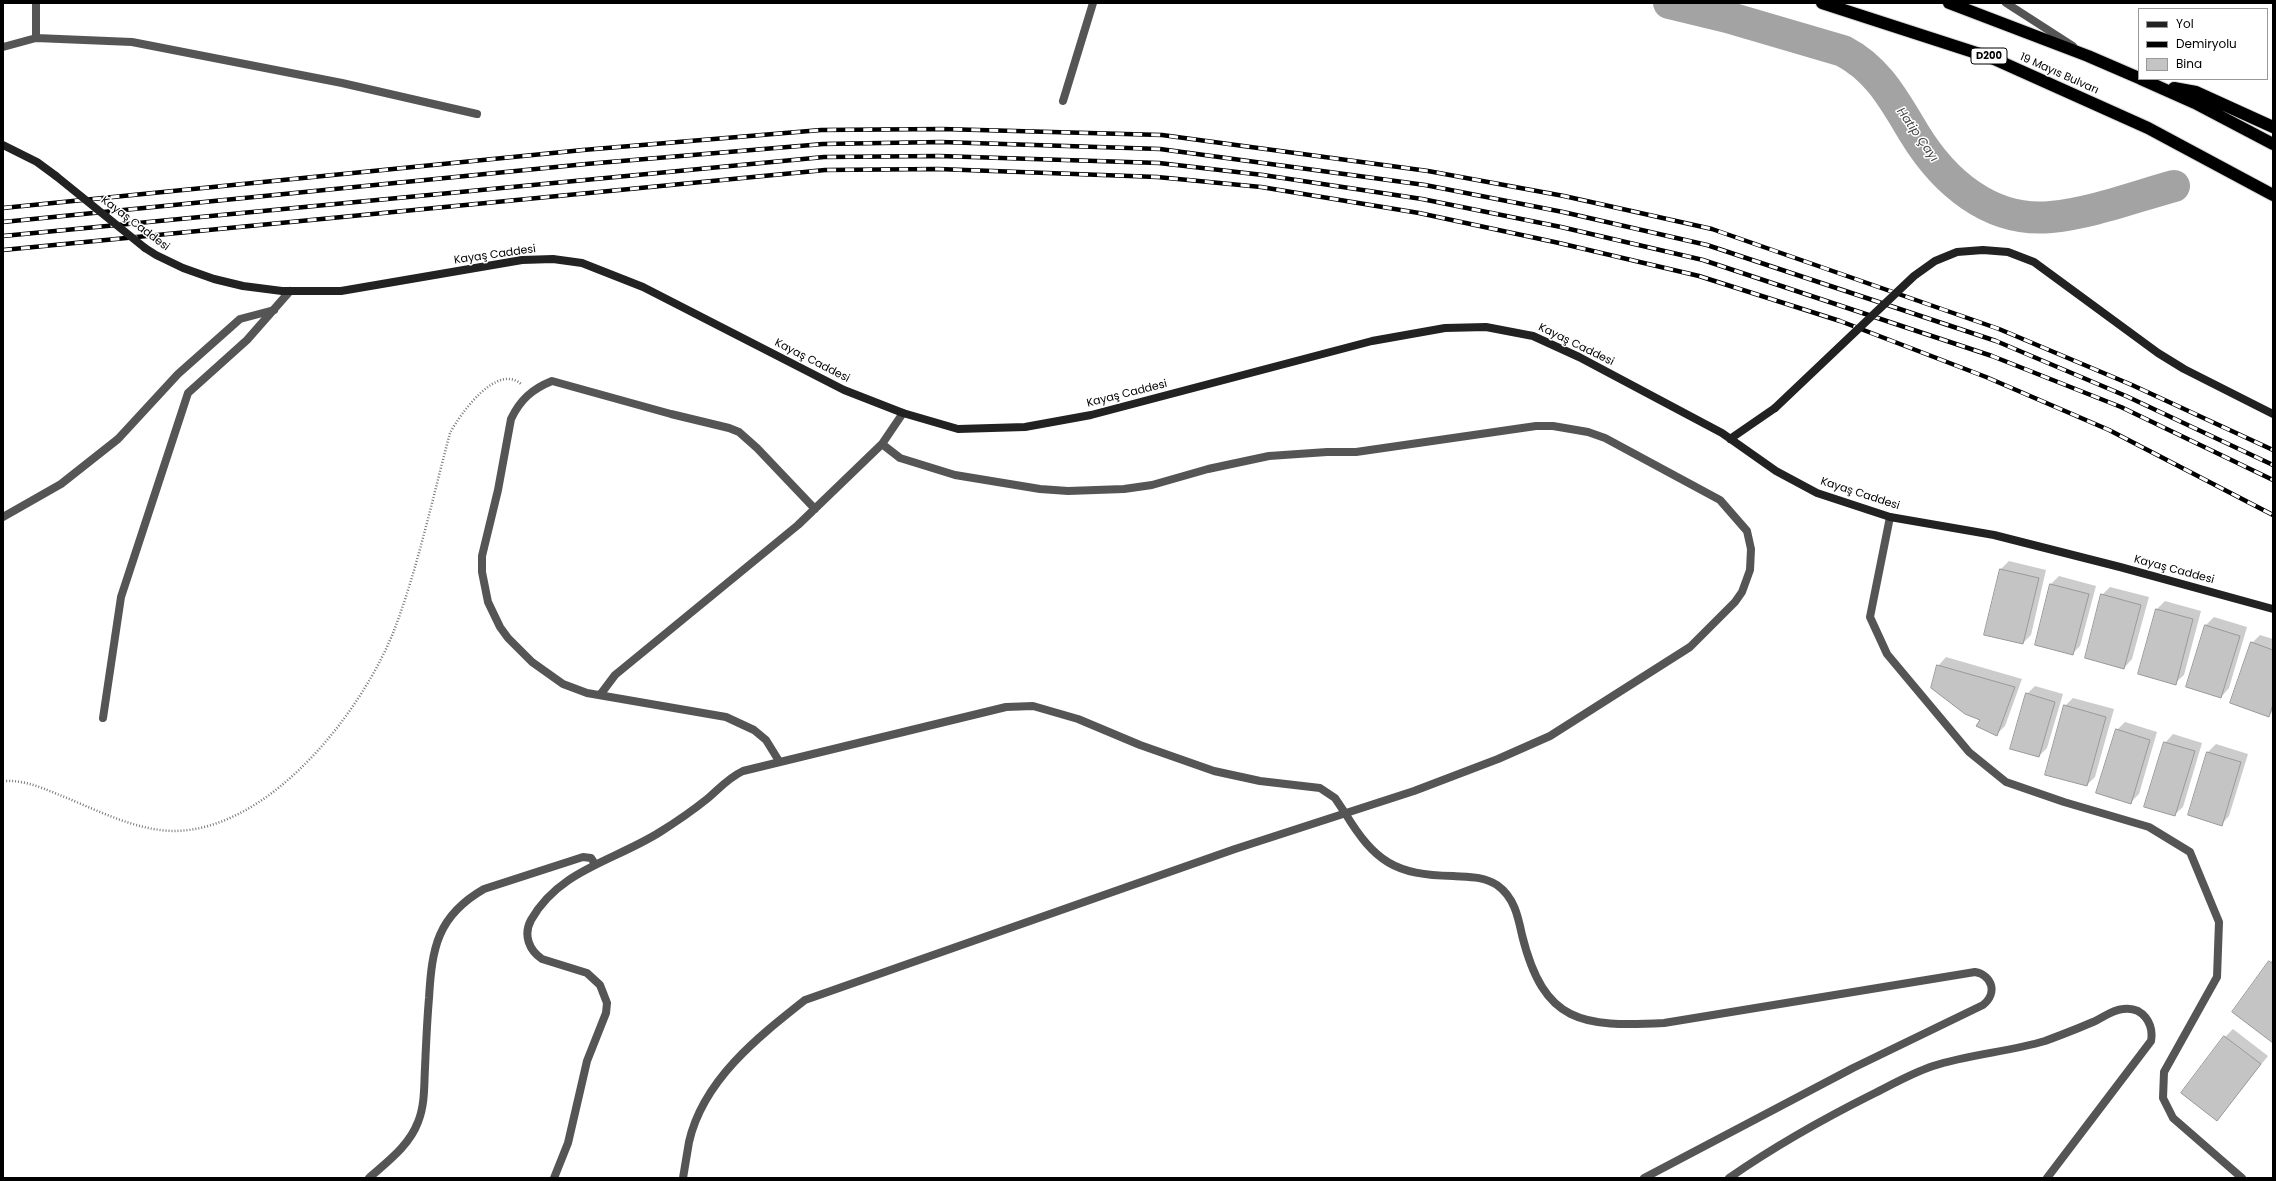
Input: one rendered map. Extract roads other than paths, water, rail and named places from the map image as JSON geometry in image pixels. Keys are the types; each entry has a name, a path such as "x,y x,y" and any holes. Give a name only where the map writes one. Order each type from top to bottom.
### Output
{"highway":[{"name":"19 Mayıs Bulvarı","path":"1822,3 1992,58 2148,128 2273,195"},
{"path":"1949,3 2088,56 2138,78"},
{"path":"2142,80 2196,103 2273,144"},
{"path":"2157,86 2196,92 2273,127"},
{"path":"2233,173 2273,205"}],"street":[{"path":"36,3 36,38"},
{"path":"1063,101 1093,3"},
{"path":"2006,3 2088,56"},
{"path":"3,48 36,38 132,42 342,83 477,114"},
{"name":"Kayaş Caddesi","path":"3,145 38,162 145,248 156,255 176,265 214,279 243,286 290,291 341,291 522,260 554,259 582,263 643,287 844,390 903,413 958,429 1025,427 1091,415 1372,341 1445,328 1486,327 1532,336 1579,357 1730,439 1776,471 1817,493 1890,517 1994,535 2120,567 2273,609"},
{"path":"1730,439 1775,408 1914,276 1935,261 1957,252 1983,250 2008,252 2034,262 2158,353 2184,369 2273,414"},
{"path":"103,718 121,597 188,393 247,340 290,291"},
{"path":"3,516 61,484 118,439 178,374 240,319 274,310"},
{"path":"780,761 766,740 754,730 726,717 600,695 575,689 563,684 532,662 500,627 493,615 484,589 482,556 498,490 511,420 522,400 530,393 552,381 671,414 729,428 748,440 815,509"},
{"path":"600,695 615,675 792,530 815,509 882,444 903,413"},
{"path":"683,1178 689,1141 702,1109 715,1087 740,1056 759,1036 805,1000 1228,852 1446,780 1550,736 1690,647 1742,592 1750,570 1752,559 1747,531 1720,500 1605,438 1588,432 1553,426 1536,426 1356,452 1312,452 1269,456 1208,469 1152,485 1096,491 1040,489 955,475 900,458 882,444"},
{"path":"1890,517 1870,617 1887,654 1969,752 2006,782 2064,802 2149,827 2190,852 2219,922 2217,977 2164,1072 2163,1098 2173,1118 2242,1178"},
{"path":"554,1178 568,1143 586,1061 606,1013 607,1003 600,985 587,973 542,959 536,955 528,943 527,929 536,911 556,888 569,878 595,864 658,834 684,816 735,775 780,761 1006,707 1033,706 1078,719 1140,745 1214,771 1260,781 1320,788 1335,798 1362,840 1373,851 1398,867 1424,876 1478,877 1488,880 1505,892 1517,911 1529,962 1544,989 1563,1011 1584,1020 1615,1024 1664,1023 1974,972 1986,976 1989,980 1992,991 1990,997 1983,1005 1853,1068 1644,1178"},
{"path":"369,1178 408,1141 419,1121 424,1098 432,959 436,940 448,918 464,902 484,889 583,857 592,858 595,864"},
{"path":"1729,1178 1789,1139 1834,1113 1906,1077 1952,1060 2043,1041 2093,1022 2117,1010 2132,1009 2139,1011 2145,1016 2152,1028 2151,1041 2047,1178"}],"waterway":[{"name":"Hatip Çayı","path":"1669,3 1727,17 1843,51 1855,58 1876,76 1884,86 1926,151 1939,167 1970,195 1988,206 2008,213 2029,217 2051,217 2082,212 2174,186"}],"railway":[{"path":"3,208 583,150 821,130 942,129 1162,135 1428,171 1564,196 1712,229 1999,329 2132,385 2273,450"},
{"path":"3,222 586,164 823,144 941,142 1160,149 1425,185 1563,212 1707,245 1996,341 2126,396 2273,465"},
{"path":"3,236 824,157 939,156 1159,163 1263,175 1422,199 1561,227 1703,260 1992,356 2121,407 2273,480"},
{"path":"3,250 825,170 938,169 1157,177 1261,187 1419,213 1559,243 1699,276 1840,321 1986,377 2109,430 2273,515"}]}
